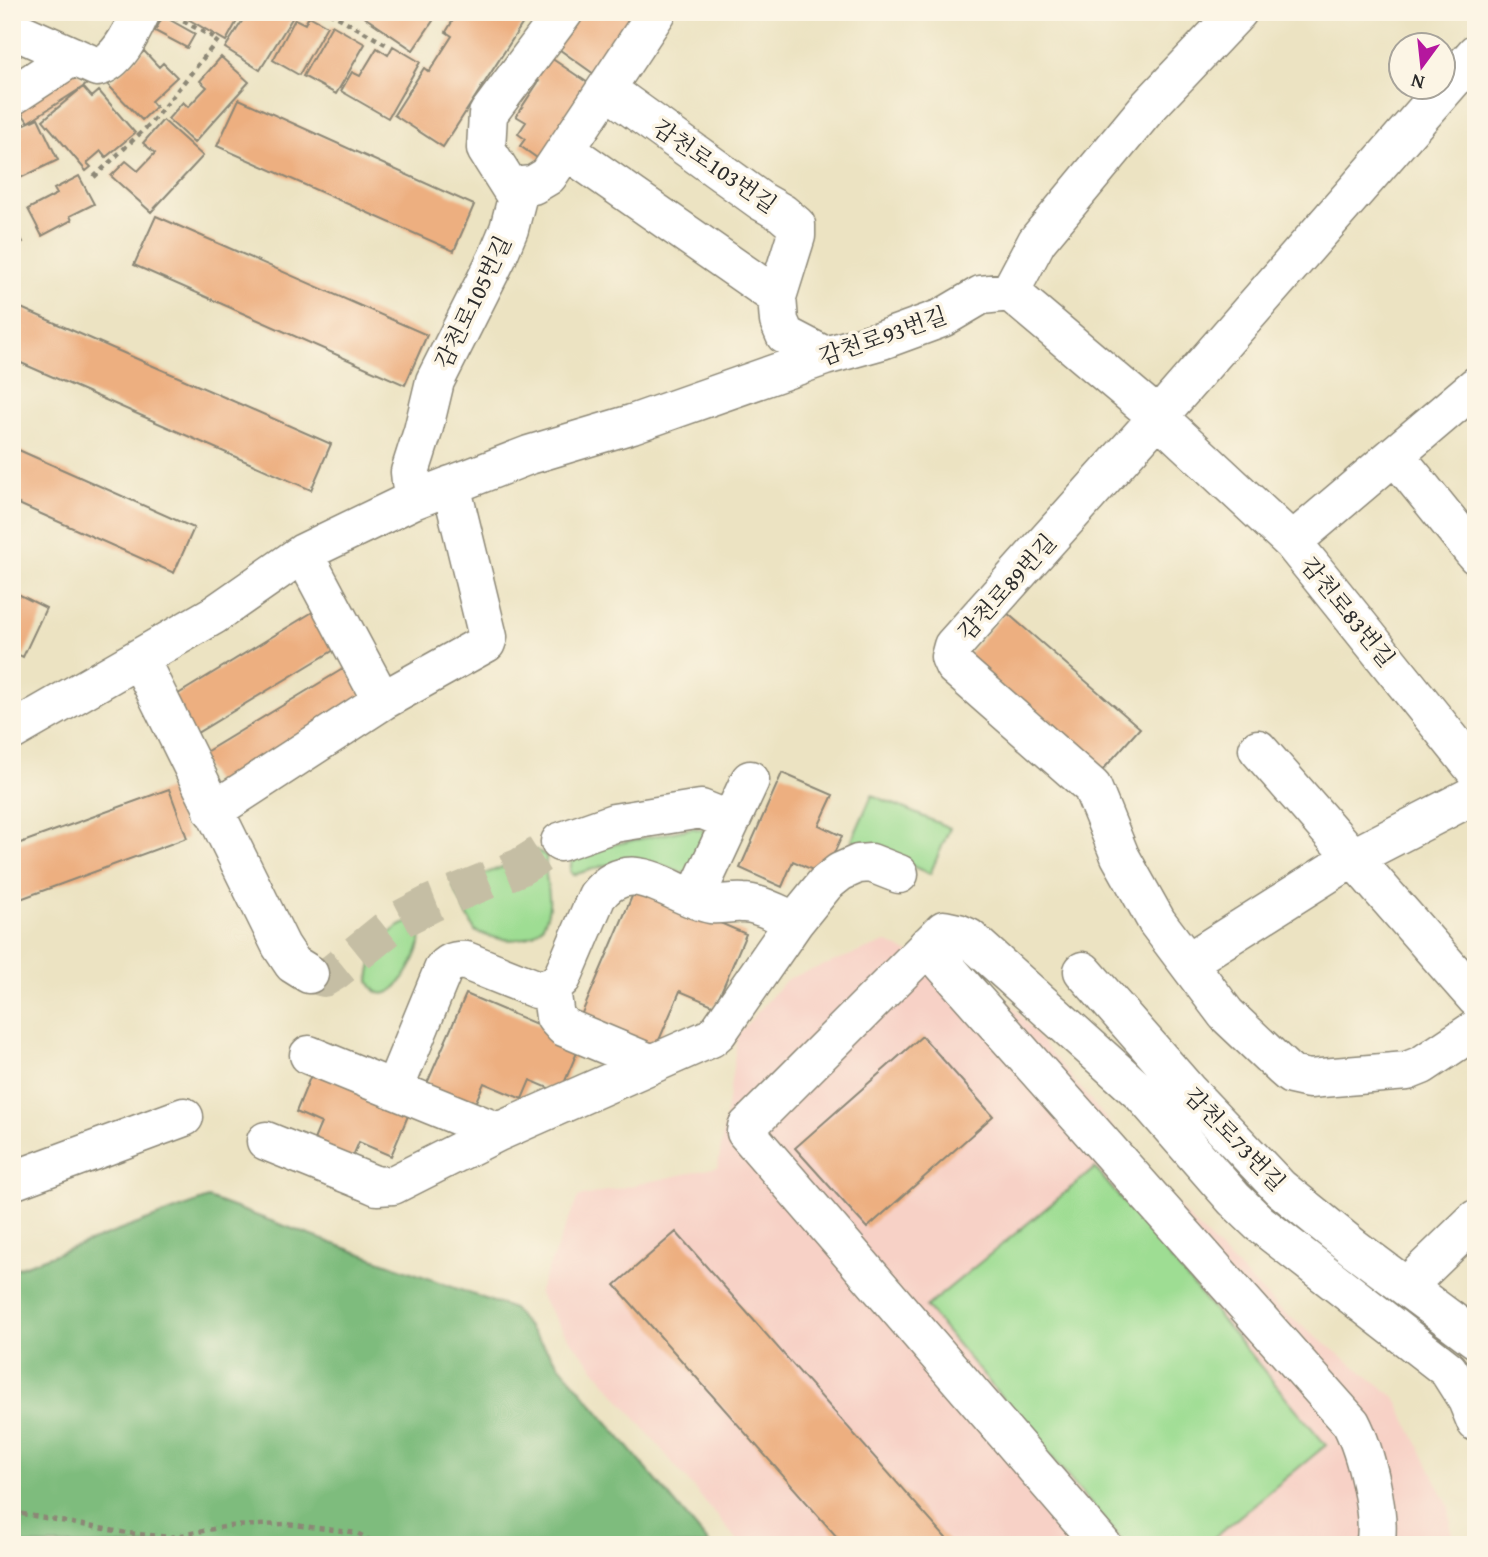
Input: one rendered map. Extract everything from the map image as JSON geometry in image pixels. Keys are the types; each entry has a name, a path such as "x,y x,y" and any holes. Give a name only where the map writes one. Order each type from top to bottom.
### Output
{"street":[{"path":"12,96 90,60 130,36 141,12"},
{"path":"564,12 488,114 486,149 511,187 533,185 544,180 657,12"},
{"path":"1238,12 1148,107 1037,241 1010,292 1158,417 1292,542"},
{"path":"12,29 90,60"},
{"name":"감천로89번길","path":"1476,53 1158,417 953,646 950,657 954,666 1092,787 1120,856 1157,922 1226,1014 1291,1075 1301,1078 1407,1071 1422,1065 1476,1029"},
{"name":"감천로103번길","path":"606,89 796,225 796,236 777,297 779,321 785,335 825,356"},
{"path":"566,150 777,297"},
{"name":"감천로105번길","path":"413,500 410,472 435,381 476,303 509,229 517,198 511,187"},
{"name":"감천로93번길","path":"413,500 529,455 632,424 825,356 882,340 943,318 981,295 1010,292"},
{"name":"감천로83번길","path":"1476,386 1292,542 1476,771"},
{"path":"1395,455 1476,555"},
{"path":"214,811 382,701 486,643 488,637 452,485"},
{"path":"12,731 214,615 303,553 413,500"},
{"path":"303,553 382,701"},
{"path":"139,659 281,946 293,964 309,974"},
{"path":"1258,749 1476,998"},
{"path":"695,898 750,780"},
{"path":"1188,962 1354,857 1476,794"},
{"path":"560,842 614,823 701,809 731,821"},
{"path":"266,1141 370,1183 385,1186 406,1178 498,1132 702,1043 718,1032 794,921 825,884 848,868 872,863 899,874"},
{"path":"394,1089 447,965 459,960 466,961 536,989 551,988 562,978 597,896 614,880 639,877 711,904 751,904 794,921"},
{"path":"1102,1545 746,1132 747,1127 944,930 969,939 1142,1094 1234,1199 1259,1223 1448,1370 1458,1384 1476,1422"},
{"path":"927,946 1352,1423 1370,1475 1377,1531 1375,1545"},
{"name":"감천로73번길","path":"1083,971 1178,1081 1280,1188 1353,1248 1476,1339"},
{"path":"551,988 555,1017 564,1027 652,1064"},
{"path":"309,1055 498,1132"},
{"path":"12,1181 184,1117"},
{"path":"1407,1286 1476,1219"}],"path":[{"path":"94,177 150,124 218,40 167,12"},
{"path":"329,12 387,46"},
{"path":"12,200 19,197"},
{"path":"12,1513 32,1514 127,1533 171,1537 229,1526 287,1524 357,1533 379,1545"}],"shaded area":[{"path":"886,942 1008,1001 1191,1221 1277,1307 1395,1397 1449,1507 1453,1545 741,1545 564,1332 538,1293 578,1197 718,1167 738,1034 787,979"}],"green space":[{"path":"872,795 950,828 930,874 852,840"},
{"path":"693,828 703,830 708,837 697,877 663,866 606,865 573,875 570,871 572,858 582,851"},
{"path":"535,850 547,856 545,869 549,905 546,919 540,929 522,939 511,940 475,931 453,886 518,861"},
{"path":"410,922 419,928 420,938 413,963 392,991 384,994 376,991 369,981 376,953 386,937"},
{"path":"1095,1168 1326,1445 1205,1545 1125,1545 926,1307"},
{"path":"208,1198 513,1309 710,1545 12,1545 12,1270"}],"building":[{"path":"176,12 242,12 226,41"},
{"path":"248,12 296,12 260,70 225,48"},
{"path":"357,12 439,12 413,50"},
{"path":"458,12 530,12 443,147 394,115 424,68 429,72 452,36 446,32"},
{"path":"581,12 637,12 601,79 556,47"},
{"path":"163,16 195,34 187,48 155,31"},
{"path":"309,16 327,26 299,75 273,60 295,19 305,24"},
{"path":"332,25 365,44 336,94 303,76"},
{"path":"393,46 420,62 388,118 341,91 352,72 360,76 377,48 388,55"},
{"path":"144,51 159,67 163,63 177,77 151,101 156,107 142,120 108,85"},
{"path":"545,54 594,87 543,162 520,146 525,139 518,134 526,122 516,116 539,81 531,76"},
{"path":"221,57 249,82 194,143 168,119 183,102 188,107 207,87 200,81"},
{"path":"70,61 86,85 28,122 15,103"},
{"path":"83,87 92,97 99,91 135,133 106,157 101,151 87,163 91,167 86,171 43,120"},
{"path":"239,99 474,205 454,251 217,146"},
{"path":"38,118 58,160 12,182 12,130"},
{"path":"163,120 203,156 151,212 111,176 126,161 138,171 155,153 143,143"},
{"path":"79,176 94,204 70,216 72,220 42,236 28,209 57,194 54,189"},
{"path":"156,216 427,335 405,385 134,265"},
{"path":"12,224 23,242 12,249"},
{"path":"12,304 331,444 311,490 12,359"},
{"path":"12,447 194,528 174,573 12,501"},
{"path":"12,591 46,608 23,657 12,652"},
{"path":"316,610 339,647 192,736 170,699"},
{"path":"1006,612 1140,728 1100,773 966,657"},
{"path":"346,667 368,703 222,793 199,756"},
{"path":"782,773 833,795 819,825 842,836 824,875 793,861 782,887 740,868"},
{"path":"169,789 187,838 12,902 12,846"},
{"path":"636,887 746,934 715,1006 680,991 651,1059 576,1027"},
{"path":"466,994 581,1043 560,1093 530,1080 522,1099 484,1083 473,1108 425,1088"},
{"path":"922,1036 993,1116 867,1228 795,1148"},
{"path":"313,1070 410,1111 391,1156 359,1142 350,1163 311,1147 321,1123 296,1112"},
{"path":"676,1232 952,1545 844,1545 615,1285"}],"tunnel":[{"path":"309,974 324,978 397,921 432,903 520,867 560,842"}]}
